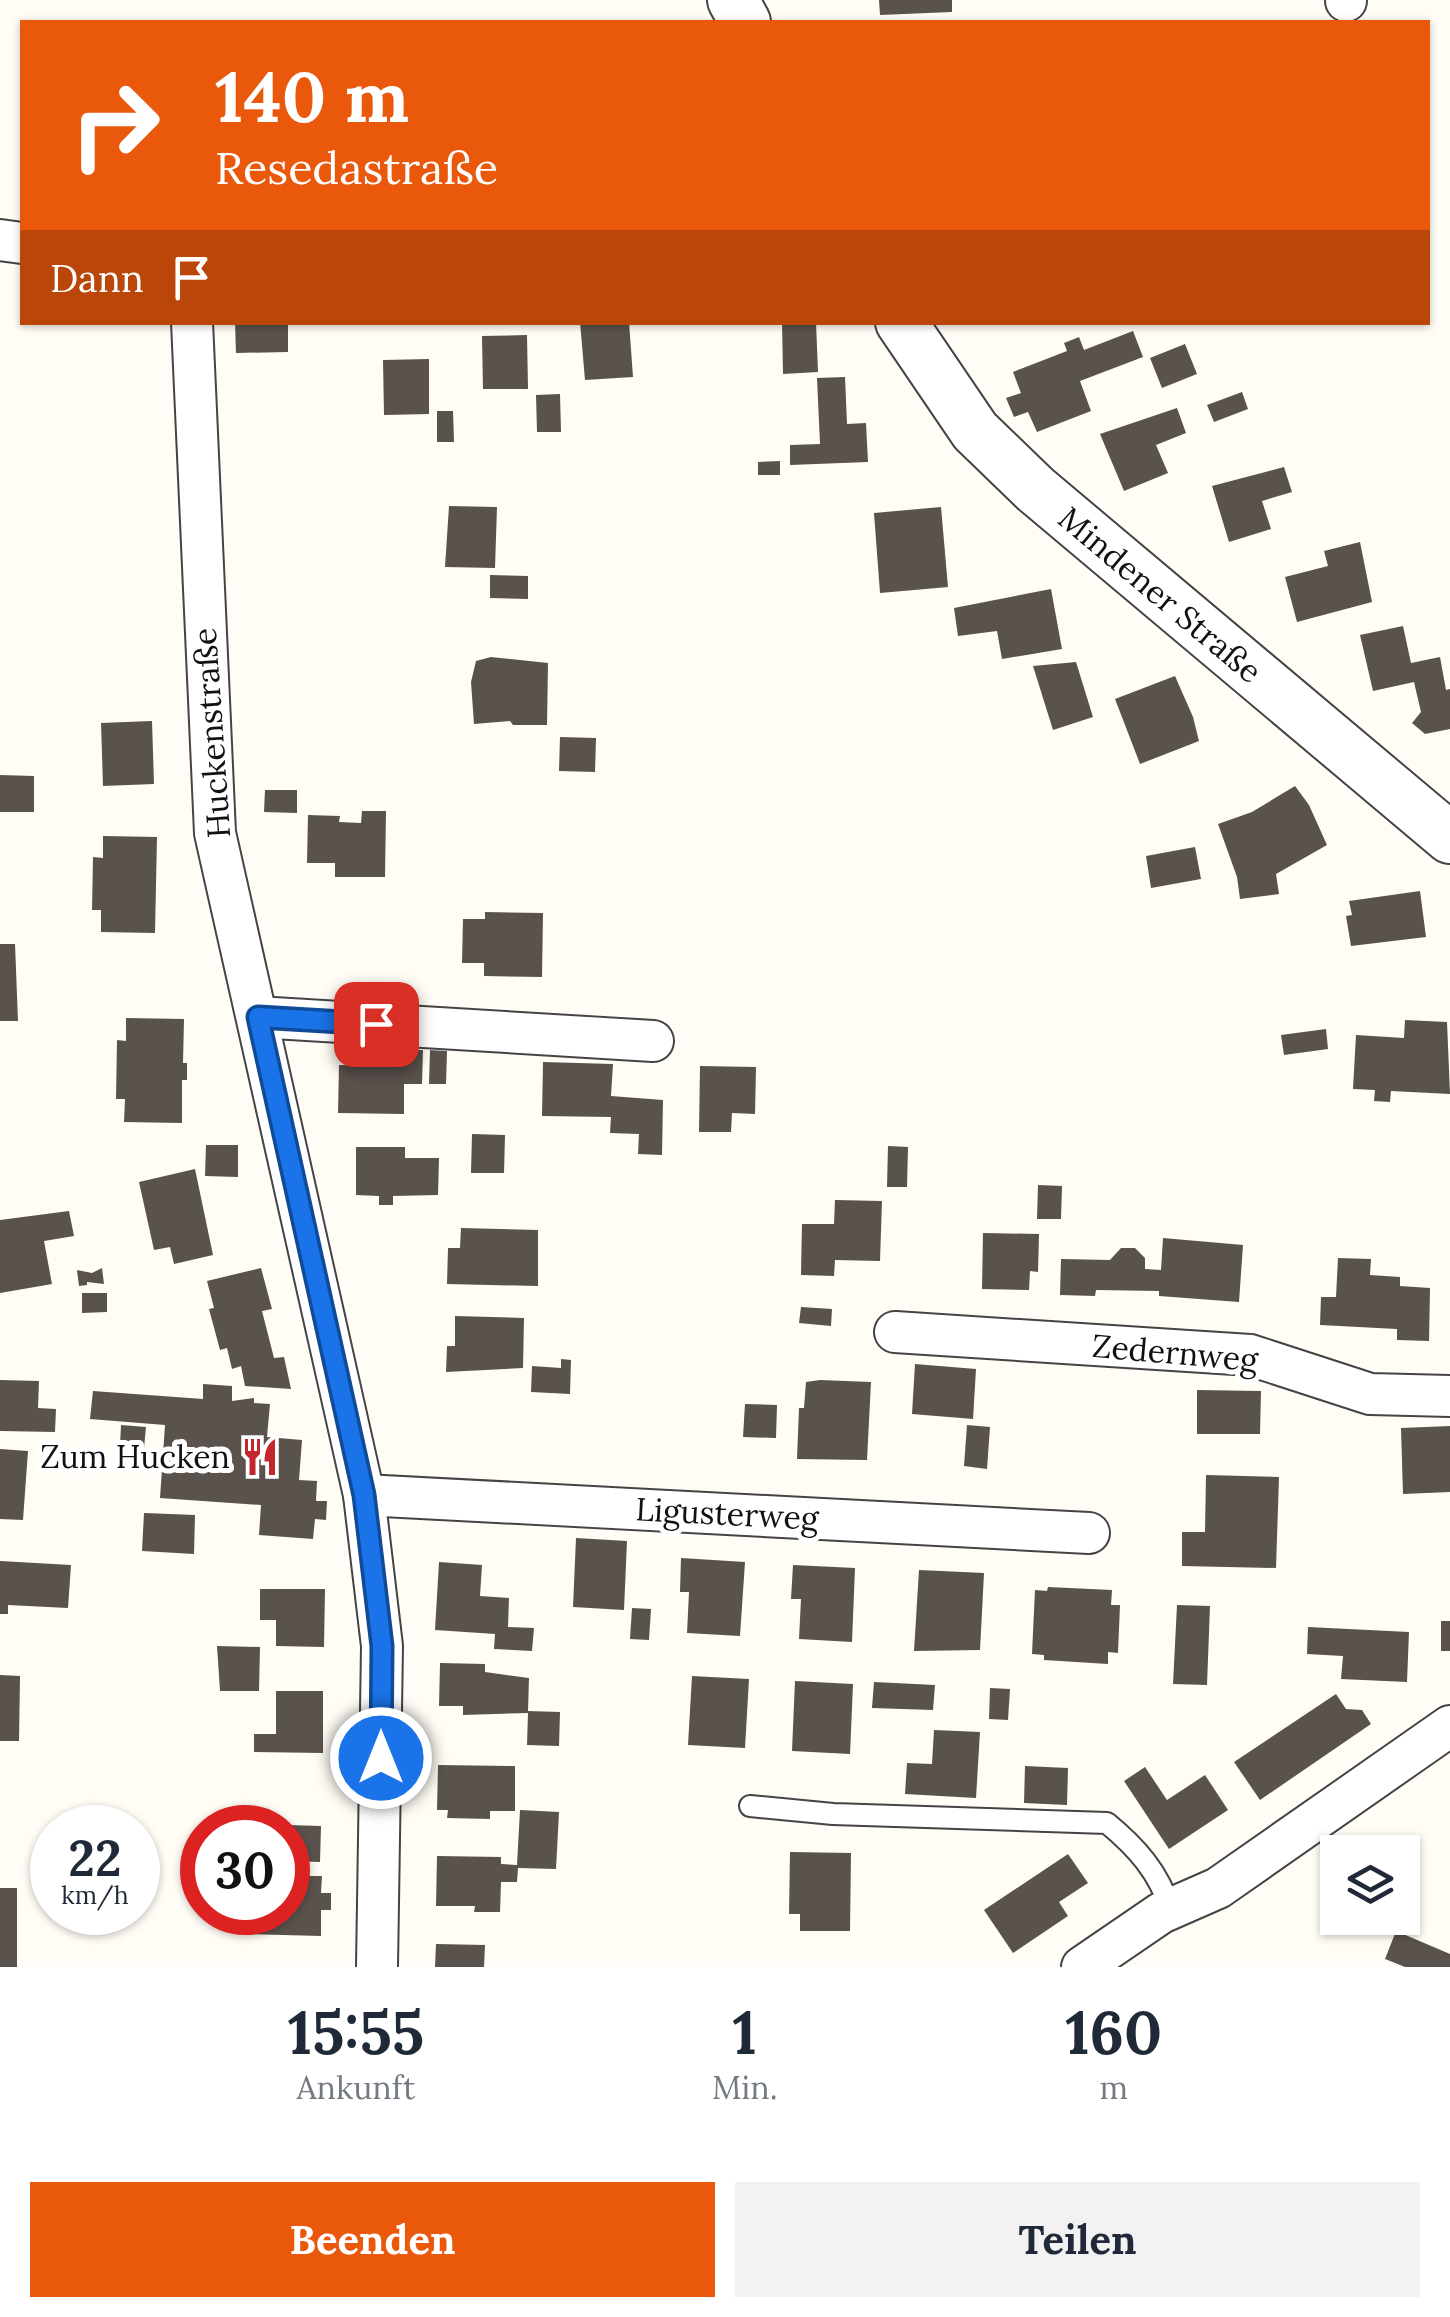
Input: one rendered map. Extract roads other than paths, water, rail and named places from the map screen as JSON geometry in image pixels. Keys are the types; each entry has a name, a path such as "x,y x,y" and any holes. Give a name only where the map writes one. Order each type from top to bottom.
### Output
{"street":[{"name":"Huckenstraße","path":"192,325 215,833 364,1495 382,1646 377,1967"},
{"name":"Mindener Straße","path":"903,325 975,431 1035,489 1450,838"},
{"path":"258,1017 652,1041"},
{"name":"Zedernweg","path":"895,1332 1250,1355 1370,1394 1450,1396"},
{"name":"Ligusterweg","path":"364,1495 1089,1534"},
{"path":"1082,1967 1120,1938 1170,1909 1218,1888 1450,1726"}],"lane":[{"path":"750,1806 832,1814 1107,1822 1139,1850 1164,1890 1170,1909"}],"place":[{"name":"Zum Hucken","path":"260,1457"}]}
